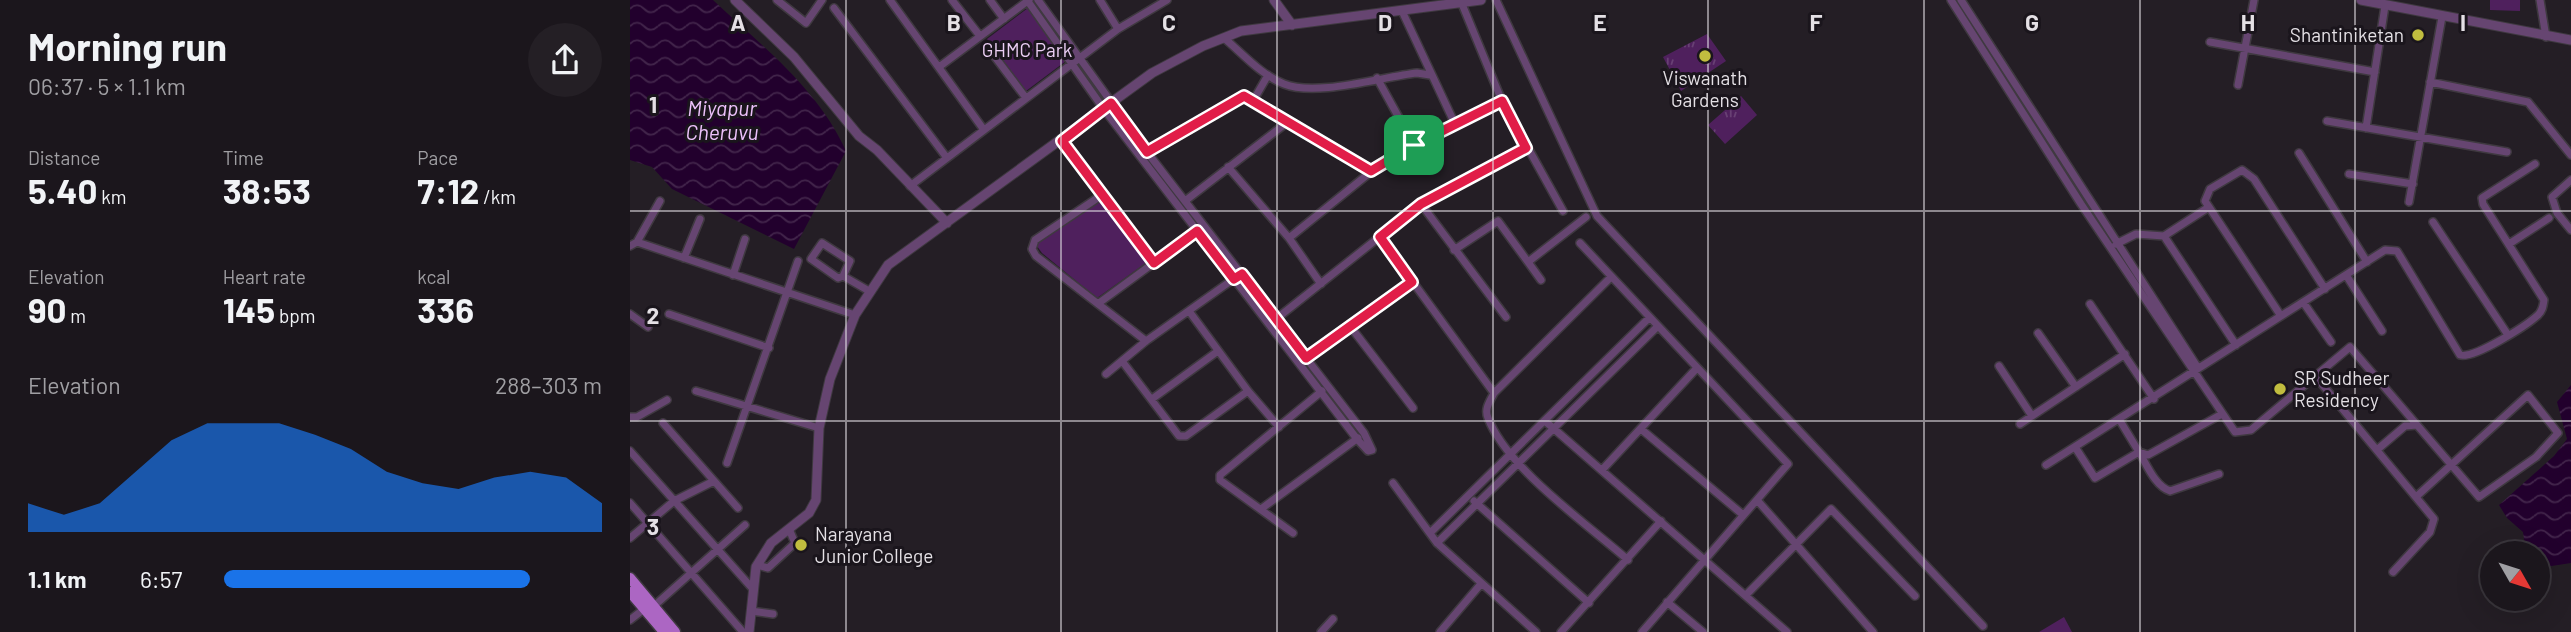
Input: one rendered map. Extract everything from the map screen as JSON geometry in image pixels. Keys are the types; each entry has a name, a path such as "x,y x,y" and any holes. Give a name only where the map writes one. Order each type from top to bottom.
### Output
{"main road":[{"path":"630,578 639,603 664,632"},
{"path":"639,603 675,632"}],"street":[{"path":"736,0 794,57 853,129 947,223"},
{"path":"777,0 806,23 822,0"},
{"path":"890,0 984,130"},
{"path":"952,0 981,37"},
{"path":"990,0 1004,19"},
{"path":"939,67 1028,0 1072,64 1107,105 1147,152 1364,433 1370,452 1357,439 1197,231 1107,105 1080,58 1038,0"},
{"path":"1100,0 1118,29"},
{"path":"910,186 1118,29 1167,0"},
{"path":"1274,0 1292,25"},
{"path":"749,632 752,588 757,565 771,543 809,513 816,500 819,428 830,379 855,315 888,265 1152,73 1224,38 1241,31 1480,0"},
{"path":"1496,0 1597,216 1983,626"},
{"path":"1951,0 2195,370"},
{"path":"1961,0 2235,432 2244,433 2350,347 2451,464 2479,497 2536,457 2558,433 2528,396 2451,464 2417,495"},
{"path":"2238,85 2255,0"},
{"path":"2361,0 2571,40"},
{"path":"2540,0 2546,37"},
{"path":"1462,4 1502,101 1563,211"},
{"path":"2366,128 2385,5"},
{"path":"834,8 947,158"},
{"path":"1402,10 1455,124"},
{"path":"2409,202 2442,17"},
{"path":"1224,38 1268,75 1285,84 1316,88 1417,73 1430,75"},
{"path":"2210,42 2375,72"},
{"path":"995,57 1026,98"},
{"path":"1252,101 1268,75"},
{"path":"1377,78 1414,145"},
{"path":"2430,82 2528,102 2571,155"},
{"path":"1147,152 1240,97 1289,121 1371,171"},
{"path":"1289,239 1371,171 1414,145 1502,101"},
{"path":"1185,201 1289,121"},
{"path":"2327,121 2507,152"},
{"path":"1062,141 1154,263"},
{"path":"1276,319 1421,204 1526,148"},
{"path":"2299,153 2367,262"},
{"path":"2046,465 2385,250 2397,251 2460,355 2470,356 2508,335 2539,314 2544,300 2483,204 2482,198 2535,164"},
{"path":"1228,167 1289,239 1321,284"},
{"path":"2281,316 2205,201 2210,189 2242,170 2254,179 2325,289"},
{"path":"2349,174 2413,184"},
{"path":"2571,180 2555,192 2552,202 2571,230"},
{"path":"1102,195 1035,240 1031,249 1036,256 1146,341"},
{"path":"660,201 633,244 684,258 855,315"},
{"path":"1421,204 1506,317"},
{"path":"2116,244 2136,234 2164,236 2209,207"},
{"path":"1528,262 1586,217"},
{"path":"2509,244 2549,218"},
{"path":"684,258 700,219"},
{"path":"1454,250 1498,221 1541,280"},
{"path":"2433,222 2508,335"},
{"path":"1099,303 1205,226"},
{"path":"2164,236 2236,345"},
{"path":"1380,237 1494,393"},
{"path":"733,275 745,239"},
{"path":"843,276 850,261 822,243 811,259 838,278 843,276 869,291"},
{"path":"1580,243 1788,464 1642,632"},
{"path":"727,463 789,295 798,261"},
{"path":"1106,374 1146,341 1242,274"},
{"path":"2346,275 2382,331"},
{"path":"1611,277 1494,393 1486,408 1487,418 1517,464 1628,560"},
{"path":"1306,358 1412,282"},
{"path":"2303,302 2331,342"},
{"path":"2090,304 2154,398"},
{"path":"1189,311 1248,391 1279,427"},
{"path":"630,314 648,327"},
{"path":"669,314 769,348"},
{"path":"1430,533 1650,318"},
{"path":"1350,326 1413,408"},
{"path":"1437,543 1657,327"},
{"path":"2038,333 2076,387"},
{"path":"1152,399 1218,351"},
{"path":"2020,424 2125,354"},
{"path":"1122,361 1176,433 1183,437 1248,391"},
{"path":"1999,366 2032,416"},
{"path":"1602,470 1696,369"},
{"path":"2316,377 2431,513 2433,526 2393,572"},
{"path":"1293,533 1220,480 1220,475 1328,386"},
{"path":"696,391 819,428"},
{"path":"630,417 637,417 667,400"},
{"path":"2075,447 2095,478 2139,452 2148,455 2157,453 2222,414"},
{"path":"2119,419 2163,488 2170,491 2220,474"},
{"path":"1545,421 1706,558 1787,632"},
{"path":"663,423 738,508"},
{"path":"2378,449 2405,426 2417,425"},
{"path":"1641,429 1742,514"},
{"path":"1261,509 1364,433"},
{"path":"630,451 752,588"},
{"path":"630,538 674,501 715,481"},
{"path":"1393,483 1437,543 1480,585 1536,632"},
{"path":"1469,495 1589,603"},
{"path":"1757,500 1873,632"},
{"path":"630,503 743,632"},
{"path":"1746,594 1795,542 1831,509 1914,596"},
{"path":"1561,632 1661,521"},
{"path":"630,620 639,603 692,572 745,525"},
{"path":"757,565 768,568 795,543 789,528"},
{"path":"1440,632 1480,585"},
{"path":"1667,602 1703,632"},
{"path":"751,611 773,614"},
{"path":"1321,632 1334,619"}],"green space":[{"path":"2490,0 2520,0 2520,11 2490,10"},
{"name":"GHMC Park","path":"1028,8 1066,61 1026,91 987,39"},
{"path":"1707,34 1726,61 1681,91 1663,57"},
{"path":"1741,96 1757,115 1725,144 1708,125"},
{"path":"1101,198 1146,263 1097,298 1037,246 1040,239"},
{"path":"2064,617 2072,632 2039,632"}],"water":[{"name":"Miyapur Cheruvu","path":"630,0 713,0 805,88 834,129 846,151 794,249 672,189 652,167 630,160"},
{"path":"2571,385 2571,563 2550,566 2550,541 2524,541 2523,532 2507,518 2499,505 2554,456 2567,439 2557,402"}],"place":[{"name":"Shantiniketan","path":"2418,35"},
{"name":"Viswanath Gardens","path":"1705,56"},
{"name":"SR Sudheer Residency","path":"2280,389"},
{"name":"Narayana Junior College","path":"801,545"}],"route":[{"path":"1244,96 1371,171 1414,145 1502,101 1526,148 1465,178 1421,204 1380,237 1412,282 1306,358 1242,274 1234,279 1197,231 1154,263 1062,141 1111,103 1147,152 1244,96"}]}
